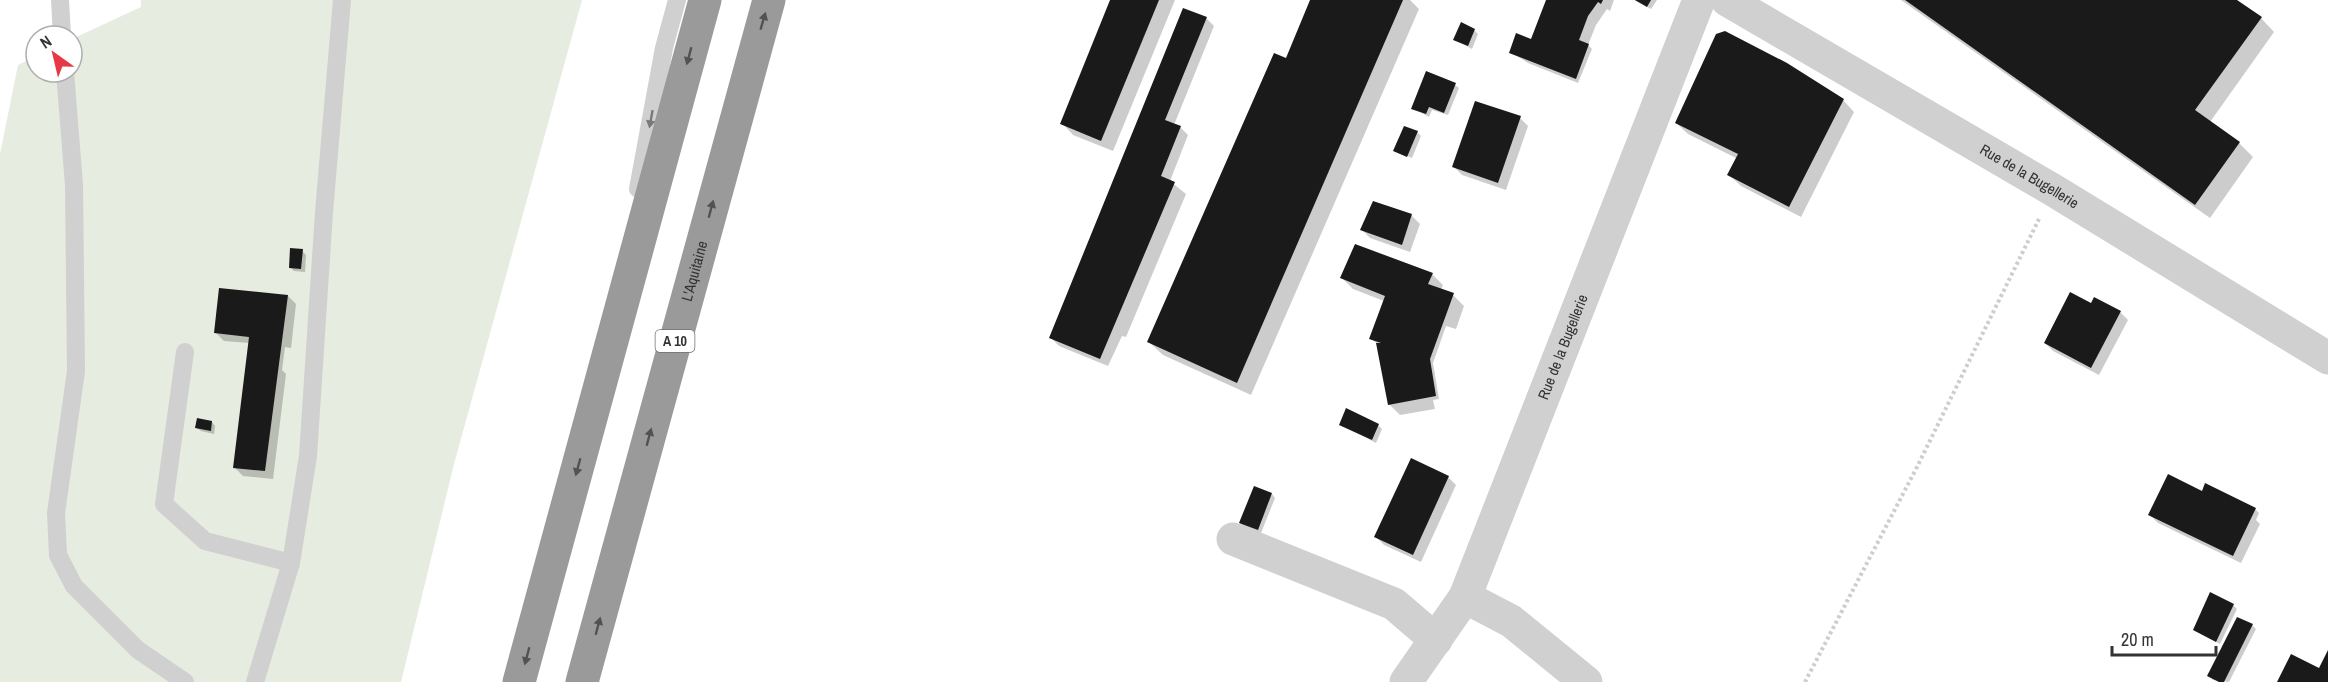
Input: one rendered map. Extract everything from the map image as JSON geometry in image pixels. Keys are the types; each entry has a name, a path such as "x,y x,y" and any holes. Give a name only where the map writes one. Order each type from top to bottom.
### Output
{"highway":[{"path":"519,682 705,0"},
{"name":"L'Aquitaine","path":"582,682 769,0"}],"street":[{"name":"Rue de la Bugellerie","path":"1406,682 1465,597 1699,0"},
{"name":"Rue de la Bugellerie","path":"1726,0 2053,190 2328,358"},
{"path":"1233,539 1394,604 1436,640"},
{"path":"1465,597 1511,621 1586,682"}],"lane":[{"path":"60,0 62,24"},
{"path":"255,682 291,563 308,456 324,212 342,0"},
{"path":"608,357 664,48 677,0"},
{"path":"66,84 74,185 76,371 56,513 58,555 74,586 138,650 185,682"},
{"path":"185,352 164,504 205,541 291,563"}],"path":[{"path":"1805,682 1907,488 2053,190"}],"shaded area":[{"path":"141,0 582,0 454,464 401,682 0,682 0,154 18,65 24,62 24,84 84,84 84,33 141,7"}],"building":[{"path":"1110,0 1159,0 1101,141 1060,124"},
{"path":"1310,0 1403,0 1237,383 1147,342 1274,53 1286,58"},
{"path":"1546,0 1603,0 1601,4 1598,2 1588,16 1579,40 1589,44 1576,79 1509,53 1516,33 1531,39"},
{"path":"1635,0 1651,0 1647,7"},
{"path":"1905,0 2237,0 2262,17 2195,110 2240,142 2195,205"},
{"path":"1183,8 1207,17 1165,120 1181,126 1161,176 1175,182 1100,359 1049,338"},
{"path":"1461,22 1475,29 1468,46 1453,40"},
{"path":"1725,31 1787,63 1844,99 1789,207 1727,175 1738,154 1675,123 1716,34"},
{"path":"1426,71 1456,83 1444,113 1429,107 1426,114 1411,109"},
{"path":"1475,101 1521,116 1498,183 1452,167"},
{"path":"1404,126 1418,131 1407,157 1393,151"},
{"path":"1373,201 1412,214 1402,245 1360,230"},
{"path":"1355,244 1433,273 1428,284 1454,293 1430,359 1436,396 1388,405 1376,343 1381,343 1369,339 1385,296 1340,278"},
{"path":"290,248 303,249 301,269 289,268"},
{"path":"219,288 288,295 265,471 233,468 249,337 214,333"},
{"path":"2070,292 2091,303 2094,297 2121,311 2091,368 2044,343"},
{"path":"1346,408 1379,424 1372,440 1339,425"},
{"path":"197,418 212,421 211,431 195,428"},
{"path":"1411,458 1449,476 1413,555 1374,537"},
{"path":"2168,474 2202,491 2205,483 2256,508 2233,556 2148,515"},
{"path":"1254,486 1272,493 1258,530 1239,523"},
{"path":"2210,592 2234,604 2216,642 2193,630"},
{"path":"2237,617 2253,624 2224,682 2219,682 2207,676"},
{"path":"2328,650 2328,682 2277,682 2291,654 2319,668"}]}
